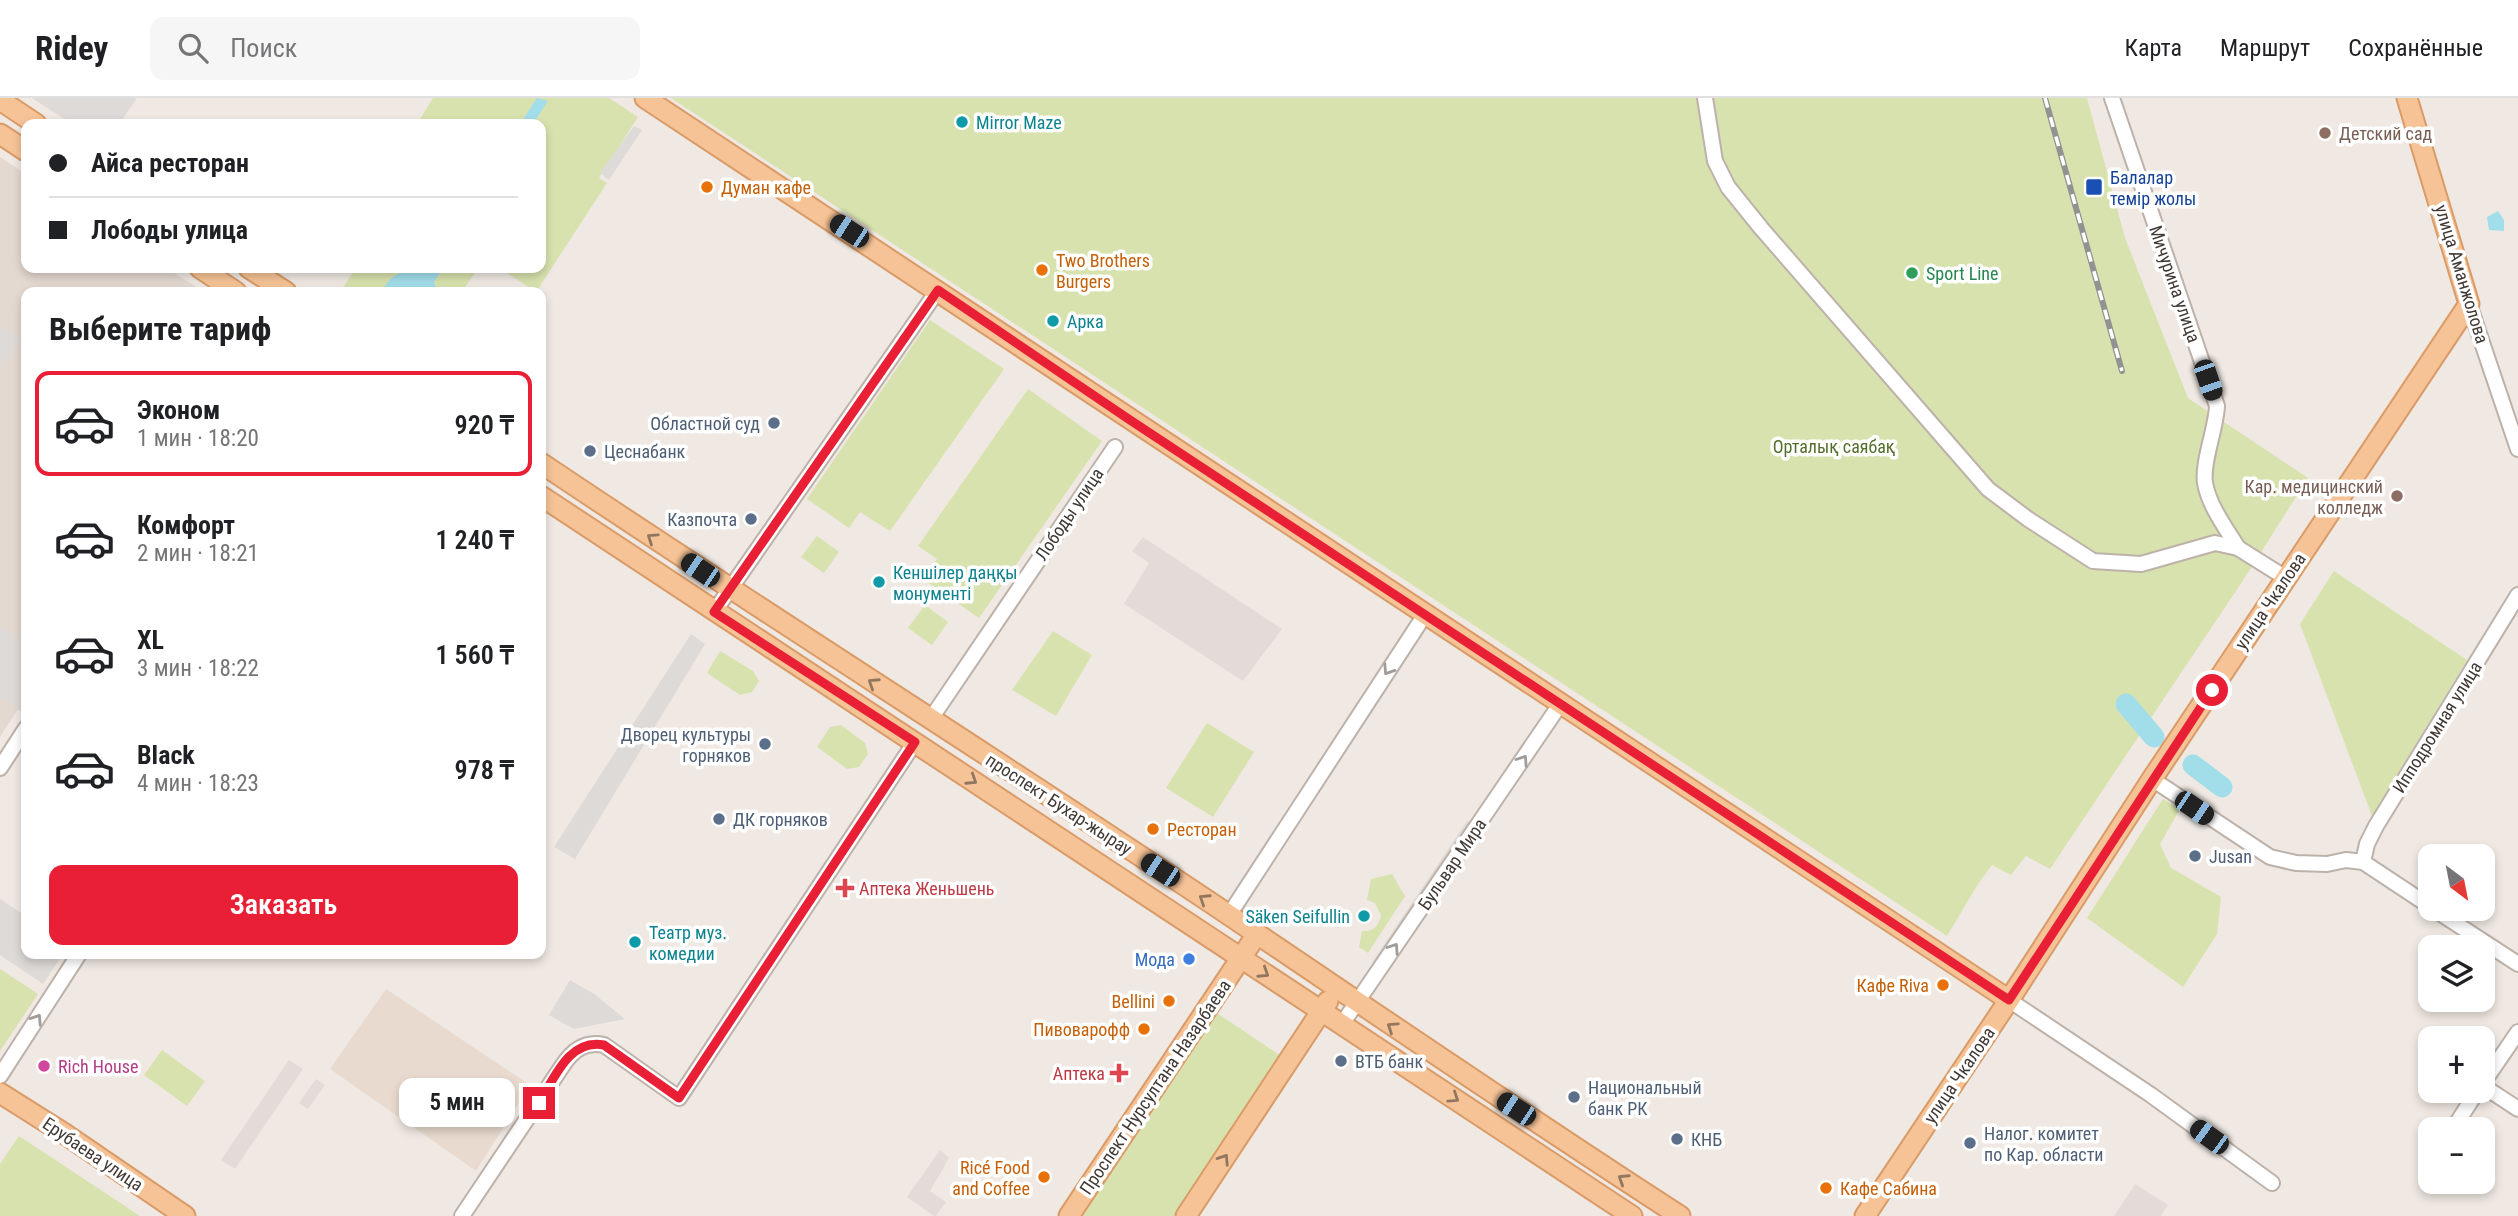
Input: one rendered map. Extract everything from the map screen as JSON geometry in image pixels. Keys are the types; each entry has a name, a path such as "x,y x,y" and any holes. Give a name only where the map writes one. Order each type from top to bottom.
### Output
{"main road":[{"path":"645,98 2009,1000"},
{"name":"улица Аманжолова","path":"2407,98 2469,304"},
{"path":"0,100 28,119"},
{"path":"0,134 21,147"},
{"path":"208,273 228,287"},
{"path":"257,273 278,287"},
{"name":"улица Чкалова","path":"1865,1216 2469,304"},
{"name":"проспект Бухар-жырау","path":"546,466 729,590 1229,915 1356,1003 1680,1216"},
{"name":"проспект Бухар-жырау","path":"546,499 1632,1216"},
{"name":"Проспект Нурсултана Назарбаева","path":"1069,1216 1257,934"},
{"path":"1186,1216 1336,988"},
{"name":"Ерубаева улица","path":"0,1093 186,1216"}],"street":[{"path":"1705,98 1715,161 1728,187 1760,228 1988,489 2028,519 2094,561 2141,564 2215,542 2238,548 2286,578"},
{"name":"Мичурина улица","path":"2112,98 2217,406 2216,426 2205,482 2217,514 2238,548"},
{"path":"714,612 938,290"},
{"name":"улица Аманжолова","path":"2469,304 2518,449"},
{"name":"Лободы улица","path":"930,720 1115,447"},
{"name":"Ипподромная улица","path":"2363,862 2367,844 2376,826 2518,595"},
{"path":"1229,915 1426,613"},
{"name":"Бульвар Мира","path":"1342,1024 1562,703"},
{"path":"0,768 21,736"},
{"path":"462,1216 563,1065 578,1048 604,1045 679,1098 915,742"},
{"path":"2152,779 2270,857 2296,863 2327,864 2346,860 2363,862 2418,899"},
{"path":"2452,921 2518,964"},
{"path":"0,1076 76,959"},
{"path":"2009,1000 2151,1095 2272,1183"},
{"path":"2495,1066 2518,1032"},
{"path":"2495,1093 2518,1109"}],"shaded area":[{"path":"32,98 137,98 122,119 64,119"},
{"path":"634,126 642,130 609,180 600,173"},
{"path":"0,157 21,171 21,273 175,273 196,287 21,287 21,705 0,737"},
{"path":"0,326 21,339 0,368"},
{"path":"1143,537 1282,629 1243,681 1124,604 1149,563 1132,551"},
{"path":"0,627 21,640 21,712 0,698"},
{"path":"691,634 705,644 575,859 554,847"},
{"path":"1467,821 1475,826 1381,967 1373,961"},
{"path":"0,899 21,913 21,959 60,959 43,984 0,955"},
{"path":"570,980 594,994 625,1019 574,1029 549,1015"},
{"path":"386,989 530,1085 476,1171 330,1069"},
{"path":"289,1060 303,1069 235,1169 221,1160"},
{"path":"316,1079 325,1085 308,1109 299,1103"},
{"path":"940,1150 949,1158 930,1191 946,1202 934,1216 907,1197"},
{"path":"2135,1184 2168,1205 2161,1216 2114,1216"}],"green space":[{"path":"433,98 609,98 638,117 599,178 607,183 539,287 528,287 507,273 546,273 546,119 420,119"},
{"name":"Орталық саябақ","path":"671,98 2087,98 2125,238 2188,398 2308,478 2242,582 2050,869 2026,856 2011,875 1992,865 1947,936"},
{"path":"353,273 475,273 465,287 343,287"},
{"path":"930,320 1004,369 890,531 860,512 849,528 807,499"},
{"path":"1028,389 1102,441 979,618 923,579 937,559 918,546"},
{"path":"817,536 839,552 824,573 801,557"},
{"path":"2334,571 2467,660 2372,816 2300,624"},
{"path":"925,605 948,622 932,645 908,628"},
{"path":"1053,631 1092,655 1056,716 1012,690"},
{"path":"720,651 753,671 759,681 752,692 740,695 707,673"},
{"path":"1207,723 1254,752 1213,817 1166,788"},
{"path":"841,725 865,743 868,754 859,767 847,769 817,747 830,727"},
{"path":"2163,799 2180,809 2160,844 2171,868 2221,897 2217,934 2183,987 2087,918"},
{"path":"1392,874 1405,896 1368,953 1359,947 1362,931 1375,928 1381,915 1375,903 1367,900 1371,879"},
{"path":"0,969 38,994 0,1051"},
{"path":"1217,1013 1284,1058 1177,1216 1081,1216"},
{"path":"162,1050 205,1081 187,1106 144,1075"},
{"path":"19,1136 140,1216 0,1216 0,1164"}],"water":[{"path":"537,98 548,101 536,119 523,119"},
{"path":"2498,211 2504,220 2504,231 2489,230 2487,217"},
{"path":"440,273 434,282 436,287 385,287 396,275"}],"waterway":[{"path":"2126,704 2154,737"},
{"path":"2193,765 2222,787"}],"railway":[{"path":"2045,98 2122,371"}],"place":[{"name":"Mirror Maze","path":"962,122"},
{"name":"Детский сад","path":"2325,133"},
{"name":"Думан кафе","path":"707,187"},
{"name":"Балалар темір жолы","path":"2094,187"},
{"name":"Two Brothers Burgers","path":"1042,270"},
{"name":"Sport Line","path":"1912,273"},
{"name":"Арка","path":"1053,321"},
{"name":"Областной суд","path":"774,423"},
{"name":"Цеснабанк","path":"590,451"},
{"name":"Кар. медицинский колледж","path":"2397,496"},
{"name":"Казпочта","path":"751,519"},
{"name":"Кеншілер даңқы монументі","path":"879,582"},
{"name":"Дворец культуры горняков","path":"765,744"},
{"name":"ДК горняков","path":"719,819"},
{"name":"Ресторан","path":"1153,829"},
{"name":"Jusan","path":"2195,856"},
{"name":"Аптека Женьшень","path":"845,888"},
{"name":"Säken Seifullin","path":"1364,916"},
{"name":"Театр муз. комедии","path":"635,942"},
{"name":"Мода","path":"1189,959"},
{"name":"Кафе Riva","path":"1943,985"},
{"name":"Bellini","path":"1169,1001"},
{"name":"Пивоварофф","path":"1144,1029"},
{"name":"ВТБ банк","path":"1341,1061"},
{"name":"Rich House","path":"44,1066"},
{"name":"Аптека","path":"1119,1073"},
{"name":"Национальный банк РК","path":"1574,1097"},
{"name":"КНБ","path":"1677,1139"},
{"name":"Налог. комитет по Кар. области","path":"1970,1143"},
{"name":"Ricé Food and Coffee","path":"1044,1177"},
{"name":"Кафе Сабина","path":"1826,1188"}],"route":[{"path":"539,1103 570,1055 578,1048 596,1044 604,1045 679,1098 915,742 714,612 938,290 1130,420 2009,1000 2212,690"}]}
